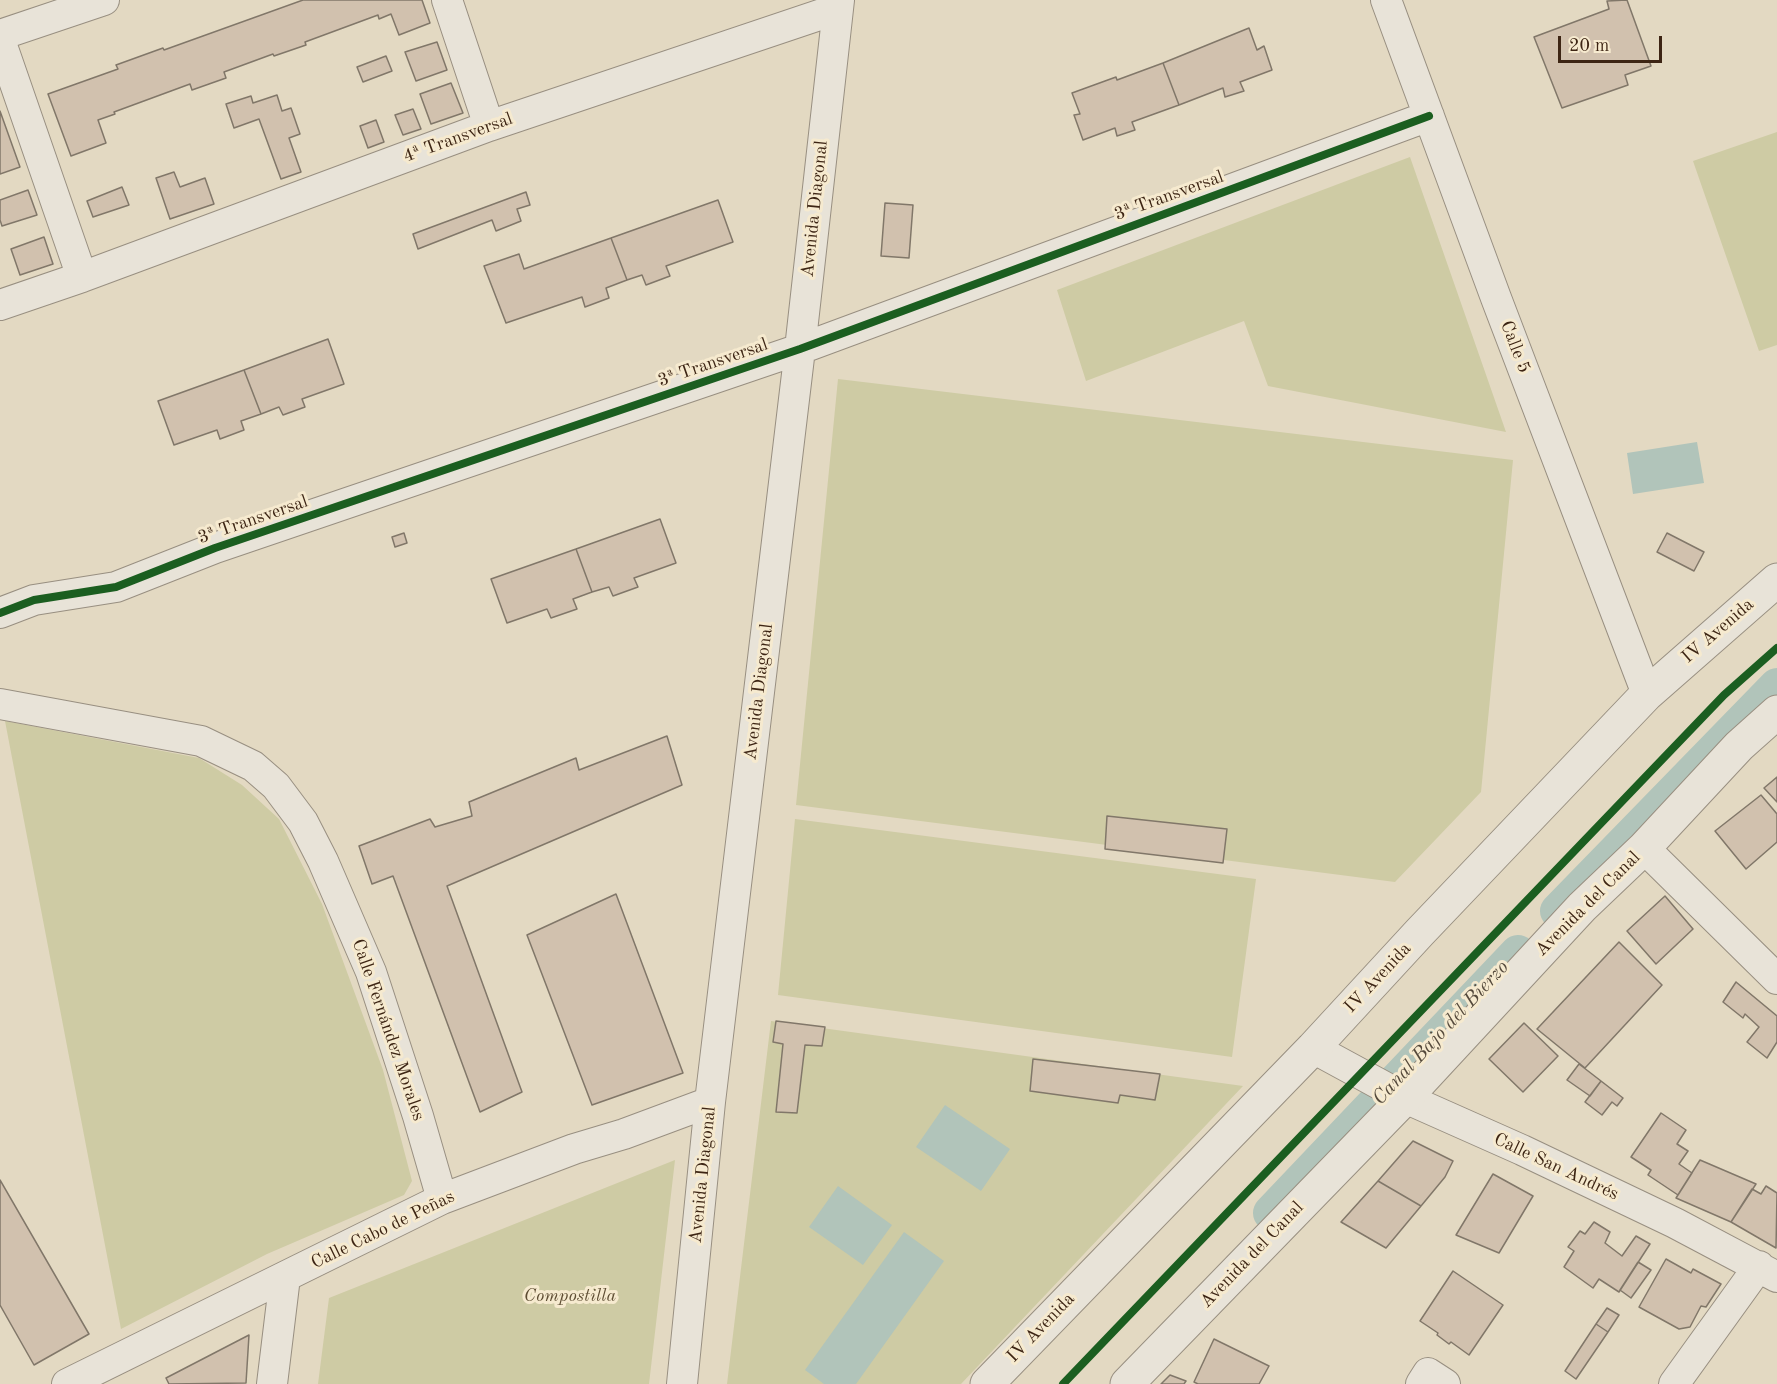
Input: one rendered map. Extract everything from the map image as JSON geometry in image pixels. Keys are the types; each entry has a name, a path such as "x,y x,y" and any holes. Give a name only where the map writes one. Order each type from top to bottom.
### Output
{"street":[{"path":"0,35 104,0"},
{"path":"447,0 489,126"},
{"name":"Calle 5","path":"1386,0 1647,694"},
{"name":"4ª Transversal","path":"0,305 82,277 489,126 838,4"},
{"name":"Avenida Diagonal","path":"682,1384 710,1102 800,350 838,4"},
{"path":"0,40 82,277"},
{"name":"3ª Transversal","path":"0,613 34,600 116,587 215,548 800,350 1429,116"},
{"name":"IV Avenida","path":"987,1384 1323,1053 1420,932 1647,694 1777,580"},
{"name":"Calle Fernández Morales","path":"0,704 201,741 253,766 276,786 303,822 323,861 371,972 418,1116 442,1199"},
{"name":"Avenida del Canal","path":"1127,1384 1582,907 1644,848 1739,746 1777,712"},
{"path":"1644,848 1777,979"},
{"name":"Calle San Andrés","path":"1323,1053 1401,1096 1675,1223 1768,1272"},
{"name":"Calle Cabo de Peñas","path":"67,1384 442,1199 574,1149 624,1134 710,1102"},
{"path":"1674,1384 1768,1272"},
{"path":"272,1384 285,1277"},
{"path":"1421,1384 1428,1373 1445,1384"}],"green space":[{"path":"1777,132 1777,345 1759,351 1693,161"},
{"path":"1410,157 1506,432 1268,386 1244,321 1086,381 1057,290"},
{"path":"838,379 1513,460 1481,792 1395,882 796,805"},
{"path":"5,721 199,758 242,785 279,819 322,904 383,1070 412,1181 404,1195 267,1254 121,1329"},
{"path":"795,819 1256,879 1232,1057 778,995"},
{"path":"771,1021 1243,1086 961,1384 727,1384"},
{"name":"Compostilla","path":"675,1160 649,1384 318,1384 329,1298"}],"shaded area":[{"path":"1697,442 1704,483 1633,494 1627,453"},
{"path":"945,1105 1010,1149 981,1191 916,1147"},
{"path":"838,1186 892,1225 863,1265 809,1227"},
{"path":"904,1232 944,1261 856,1384 824,1384 805,1370"}],"building":[{"path":"303,0 422,0 430,23 399,35 391,14 379,19 378,15 305,42 306,45 224,72 226,78 192,90 190,84 114,112 115,114 98,120 106,143 71,156 48,94 118,69 116,65"},
{"path":"1627,0 1651,66 1625,75 1628,85 1562,108 1534,37 1609,9 1607,1"},
{"path":"1249,28 1257,50 1264,46 1272,70 1240,82 1244,91 1225,97 1223,88 1179,105 1163,63"},
{"path":"437,42 447,70 416,81 405,52"},
{"path":"386,56 392,71 363,82 357,67"},
{"path":"1163,63 1179,105 1132,122 1135,130 1117,136 1115,128 1083,140 1074,115 1080,114 1072,93"},
{"path":"451,83 463,113 431,124 420,94"},
{"path":"277,95 282,111 291,108 300,134 289,138 301,172 281,179 259,119 234,128 226,104 251,96 253,103"},
{"path":"413,109 421,129 403,135 395,115"},
{"path":"0,111 20,167 0,174"},
{"path":"376,120 384,142 368,148 360,126"},
{"path":"174,172 180,187 205,178 214,204 170,219 156,178"},
{"path":"122,187 129,205 93,217 87,201"},
{"path":"28,190 37,215 2,226 0,200"},
{"path":"526,192 530,205 517,209 521,221 496,231 492,220 418,249 413,234"},
{"path":"718,200 733,242 666,266 670,276 646,285 642,275 627,280 611,238"},
{"path":"885,203 913,205 909,258 881,256"},
{"path":"44,237 53,264 20,275 11,249"},
{"path":"611,238 627,280 606,288 609,298 585,307 582,297 506,323 484,266 519,254 524,269"},
{"path":"328,339 344,384 302,399 305,407 283,415 279,407 261,414 244,370"},
{"path":"244,370 261,414 241,421 244,430 220,439 217,430 174,445 158,401"},
{"path":"660,519 676,563 634,578 638,587 613,596 609,587 592,592 576,549"},
{"path":"404,533 407,543 395,547 392,537"},
{"path":"1667,533 1704,552 1694,571 1657,552"},
{"path":"576,549 592,592 573,599 577,609 551,618 547,609 507,623 491,579"},
{"path":"667,736 682,785 447,886 522,1092 480,1112 393,876 372,884 359,846 430,819 435,827 472,816 469,802 576,758 579,770"},
{"path":"1777,777 1777,802 1764,788"},
{"path":"1761,795 1777,814 1777,842 1746,869 1715,831"},
{"path":"1107,816 1227,829 1223,863 1105,849"},
{"path":"616,894 683,1073 592,1105 527,935"},
{"path":"1665,896 1693,929 1656,964 1627,931"},
{"path":"1619,942 1662,985 1585,1068 1537,1029"},
{"path":"1736,982 1777,1016 1777,1042 1767,1058 1747,1042 1759,1027 1745,1014 1743,1018 1723,1002"},
{"path":"776,1021 825,1027 822,1046 805,1045 797,1113 776,1112 783,1044 773,1042"},
{"path":"1524,1023 1558,1056 1523,1092 1489,1059"},
{"path":"1033,1059 1160,1074 1155,1100 1120,1095 1118,1103 1030,1091"},
{"path":"1579,1064 1601,1081 1590,1096 1567,1080"},
{"path":"1601,1081 1623,1098 1617,1106 1612,1102 1602,1115 1585,1102"},
{"path":"1661,1113 1686,1130 1677,1144 1688,1151 1679,1164 1692,1173 1678,1195 1648,1175 1651,1170 1631,1157"},
{"path":"1413,1141 1453,1161 1445,1177 1421,1206 1378,1181"},
{"path":"1700,1160 1756,1184 1731,1222 1676,1198"},
{"path":"1493,1174 1533,1196 1499,1253 1456,1235"},
{"path":"0,1180 89,1334 34,1365 0,1305"},
{"path":"1378,1181 1421,1206 1386,1248 1341,1222"},
{"path":"1766,1186 1777,1193 1776,1248 1731,1222 1752,1189 1761,1194"},
{"path":"1594,1222 1610,1232 1605,1243 1622,1256 1636,1236 1650,1244 1619,1292 1599,1279 1593,1288 1564,1267 1574,1251 1568,1247 1580,1231 1585,1234"},
{"path":"1666,1259 1691,1273 1693,1269 1721,1284 1706,1307 1701,1306 1690,1327 1679,1329 1639,1307"},
{"path":"1638,1262 1651,1270 1631,1298 1620,1290"},
{"path":"1453,1271 1503,1305 1469,1355 1451,1342 1449,1344 1420,1321"},
{"path":"1607,1308 1619,1315 1608,1332 1596,1324"},
{"path":"1596,1324 1608,1332 1576,1379 1565,1371"},
{"path":"249,1335 246,1383 169,1384 166,1378"},
{"path":"1214,1339 1269,1366 1259,1384 1198,1384 1194,1382"},
{"path":"1170,1375 1186,1381 1184,1384 1161,1384"}],"waterway":[{"name":"Canal Bajo del Bierzo","path":"1558,911 1777,686"},
{"name":"Canal Bajo del Bierzo","path":"1271,1213 1518,953"}],"cycle path":[{"path":"0,613 34,600 116,587 215,548 800,349 1429,116"},
{"path":"1063,1384 1724,695 1777,648"}]}
